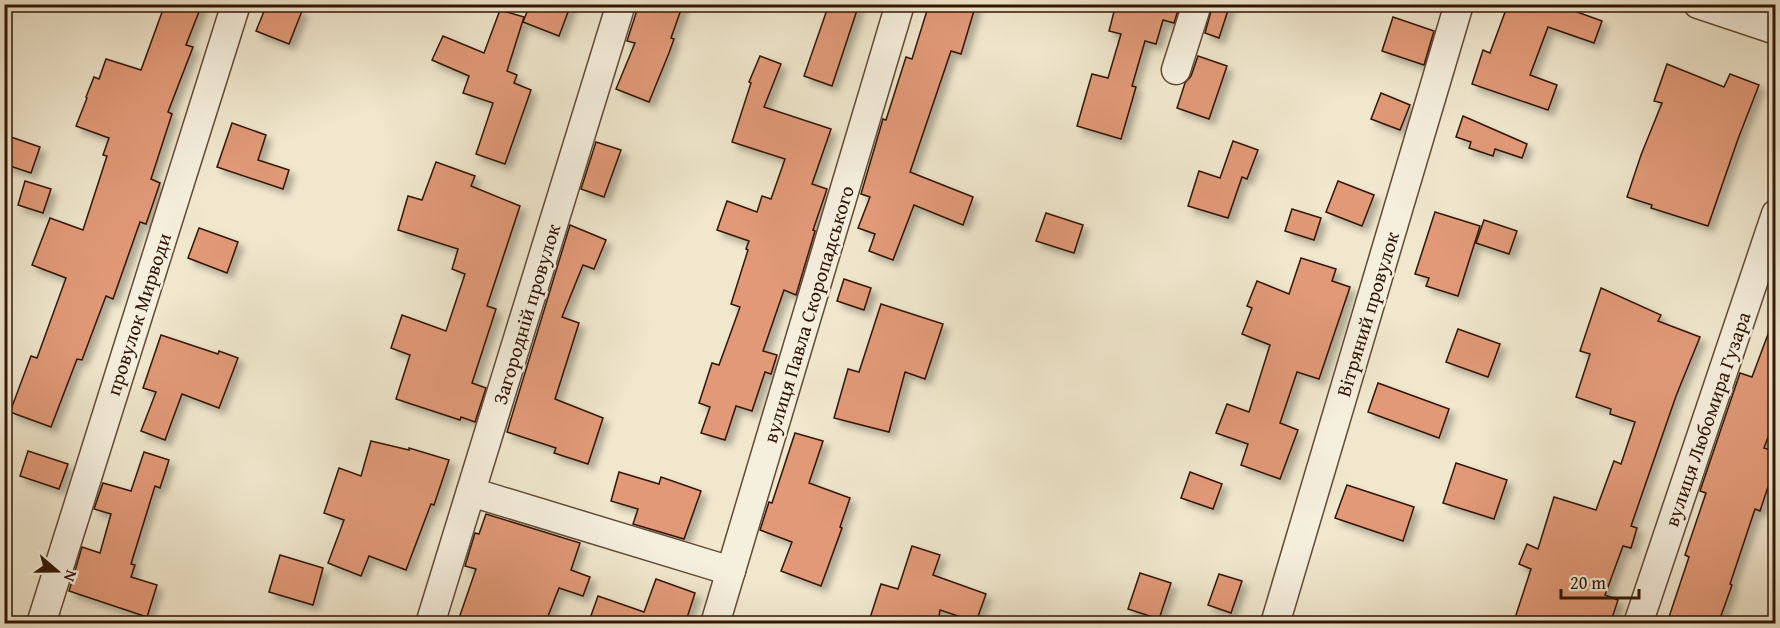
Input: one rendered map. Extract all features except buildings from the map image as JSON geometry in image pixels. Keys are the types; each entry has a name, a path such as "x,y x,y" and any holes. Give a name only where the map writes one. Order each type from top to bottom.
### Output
{"street":[{"name":"провулок Мирводи","path":"41,624 236,4"},
{"name":"Загородній провулок","path":"430,624 621,4"},
{"name":"вулиця Павла Скоропадського","path":"715,624 900,4"},
{"path":"1176,70 1197,4"},
{"name":"Вітряний провулок","path":"1275,624 1459,4"},
{"path":"1698,4 1776,30"},
{"name":"вулиця Любомира Гузара","path":"1638,624 1776,214"},
{"path":"471,492 731,571"}]}
